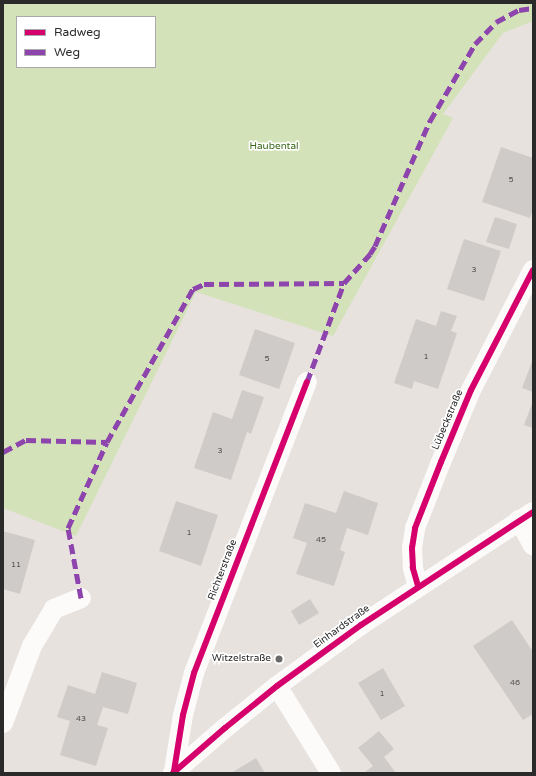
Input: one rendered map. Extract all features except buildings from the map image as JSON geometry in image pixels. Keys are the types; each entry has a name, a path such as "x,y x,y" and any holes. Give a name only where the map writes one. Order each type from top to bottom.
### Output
{"street":[{"name":"Lübeckstraße","path":"418,586 413,568 412,548 416,528 440,462 471,390 533,270"},
{"name":"Richterstraße","path":"174,772 183,715 194,673 307,382"},
{"name":"Einhardstraße","path":"174,772 277,686 418,586 526,516"},
{"path":"526,516 533,545"},
{"path":"3,723 32,646 54,609 81,598"},
{"path":"277,686 331,773"}],"green space":[{"name":"Haubental","path":"3,3 533,3 533,21 503,33 443,114 453,118 333,336 196,292 76,536 3,508"}],"marked path":[{"path":"81,598 68,528 107,442 193,289 204,284 344,283 370,254 375,246 430,121 475,44 496,22 519,10 533,8"},
{"path":"307,382 344,283"},
{"path":"3,452 26,440 107,442"}],"cycle path":[{"path":"418,586 413,568 412,548 415,528 471,390 533,270"},
{"path":"174,771 183,715 194,673 307,382"},
{"path":"173,773 277,686 361,625 533,512"}],"place":[{"name":"Witzelstraße","path":"279,659"}]}
